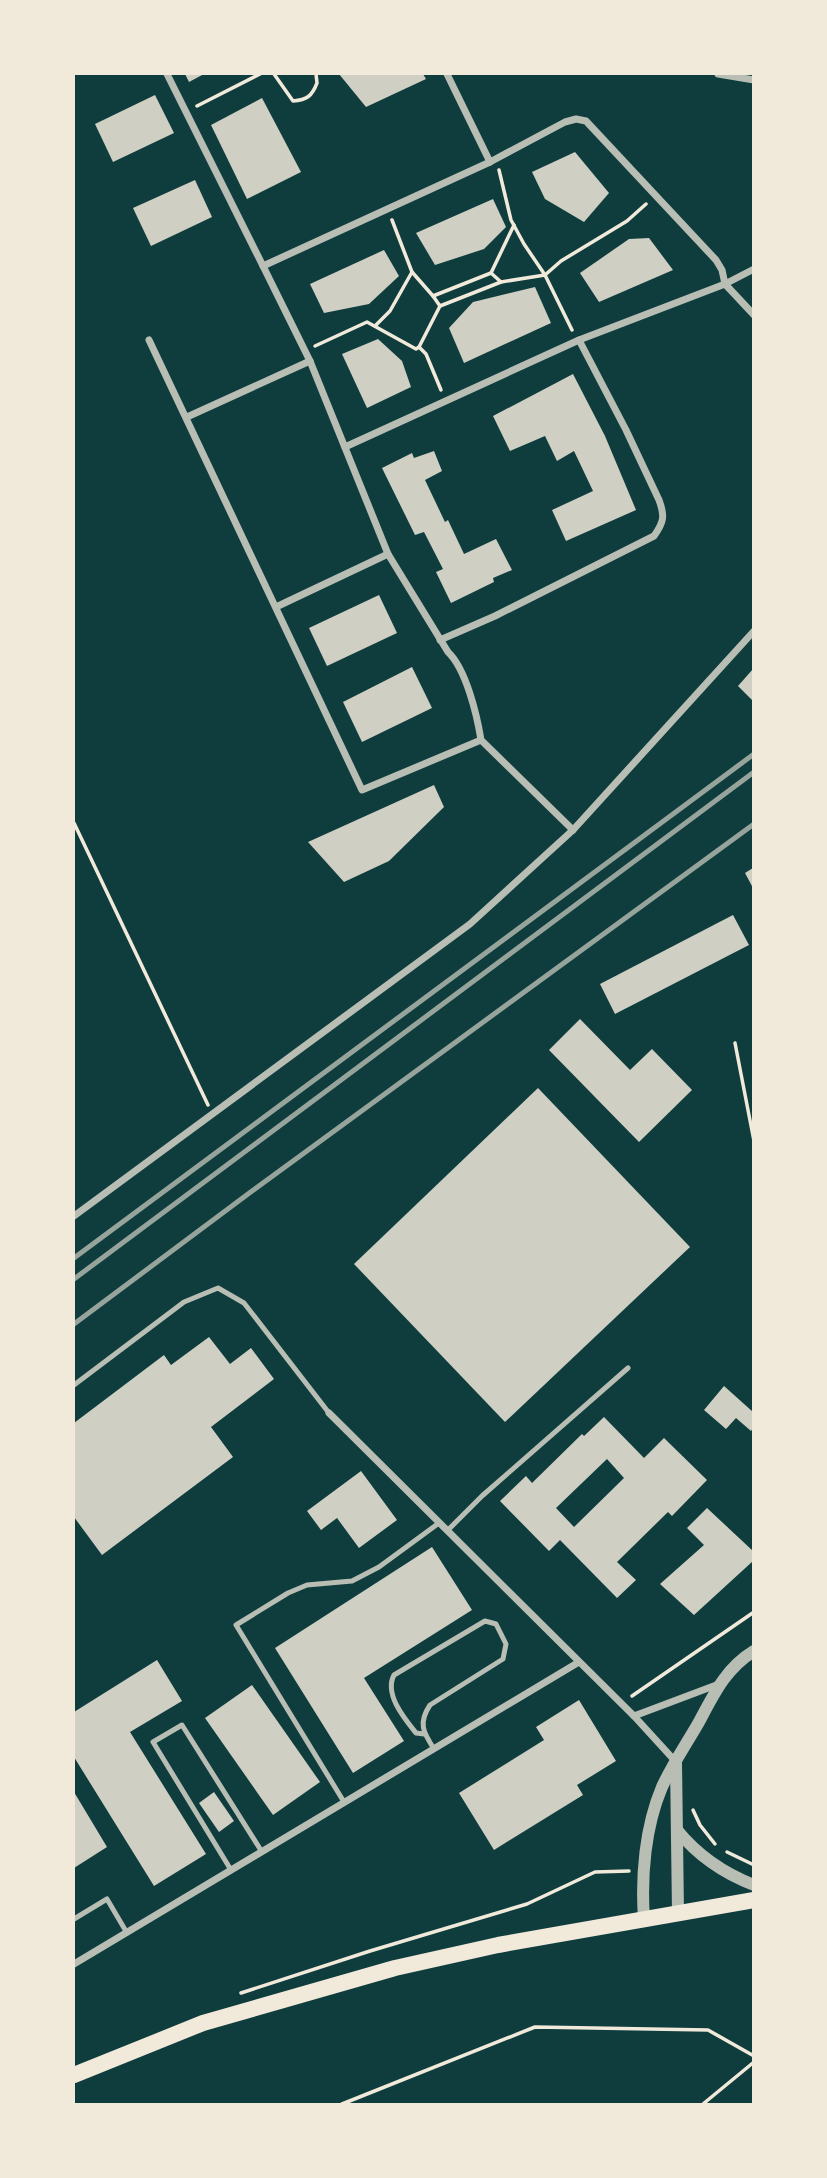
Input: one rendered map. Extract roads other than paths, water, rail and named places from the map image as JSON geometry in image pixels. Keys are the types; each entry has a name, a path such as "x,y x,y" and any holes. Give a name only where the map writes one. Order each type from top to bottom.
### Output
{"main road":[{"path":"74,2075 203,2024 383,1971 498,1945 754,1900"}],"street":[{"path":"167,74 310,361 388,554 440,640 456,660 478,719 481,740 573,830"},
{"path":"447,74 490,162"},
{"path":"718,74 754,80"},
{"path":"263,266 490,162 540,134 576,119 586,121 716,260 722,270 725,284 754,316"},
{"path":"345,447 579,340 725,284 754,270"},
{"path":"149,340 362,790 481,740"},
{"path":"440,640 495,616 654,536 664,523 664,512 659,500 579,340"},
{"path":"187,417 310,361"},
{"path":"276,607 388,554"},
{"path":"74,1216 470,924 573,830 754,631"},
{"path":"329,1413 634,1716 676,1762 678,1913"},
{"path":"644,1919 644,1871 652,1822 662,1787 719,1684 731,1668 754,1651"},
{"path":"74,1964 579,1662"},
{"path":"634,1716 719,1684"},
{"path":"677,1830 688,1844 716,1867 754,1885"}],"lane":[{"path":"74,1385 184,1302 218,1288 244,1303 329,1413"},
{"path":"447,1531 482,1496 628,1368"},
{"path":"344,1802 236,1625 288,1593 307,1585 352,1581 379,1567 439,1523"},
{"path":"424,1734 416,1733 390,1692 394,1675 485,1621 496,1624 506,1644 503,1659 430,1705 423,1716 424,1734 434,1749"},
{"path":"231,1870 153,1742 182,1724 262,1852"},
{"path":"74,1919 107,1899 127,1933"}],"railway":[{"path":"74,1258 754,754"},
{"path":"74,1279 754,772"},
{"path":"74,1324 754,824"}]}
